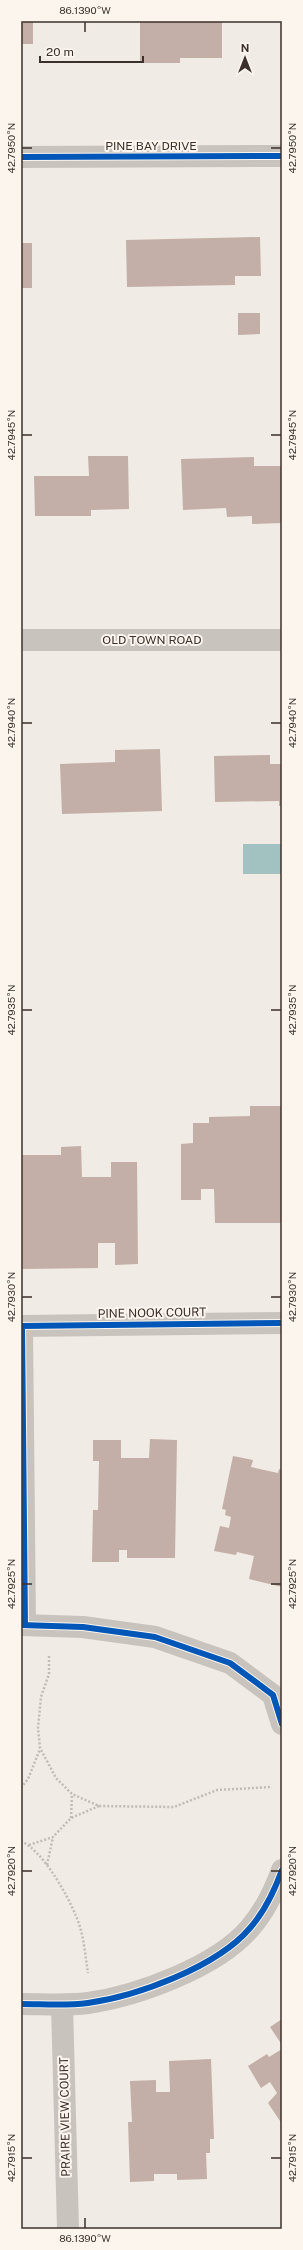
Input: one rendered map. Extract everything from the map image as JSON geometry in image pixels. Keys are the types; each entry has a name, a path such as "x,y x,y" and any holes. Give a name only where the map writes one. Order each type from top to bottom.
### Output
{"street":[{"name":"PINE BAY DRIVE","path":"21,157 282,156"},
{"name":"OLD TOWN ROAD","path":"21,640 282,640"},
{"name":"PINE NOOK COURT","path":"23,1625 22,1326 282,1323"},
{"path":"23,1625 83,1627 155,1637 230,1663 277,1692 282,1724"},
{"path":"21,2004 62,2005 89,2003 143,1989 192,1971 223,1952 250,1929 272,1897 282,1870"},
{"name":"PRAIRE VIEW COURT","path":"62,2005 68,2229"}],"path":[{"path":"50,1652 49,1674 41,1697 38,1728 40,1748 56,1778 72,1794 99,1806 174,1807 217,1790 272,1787"},
{"path":"21,1788 28,1779 40,1748"},
{"path":"71,1818 72,1794"},
{"path":"29,1845 53,1837 71,1818 99,1806"},
{"path":"47,1866 53,1837"},
{"path":"21,1841 29,1845 47,1866 76,1917 89,1974"}],"water":[{"path":"243,844 282,844 282,874 243,874"}],"building":[{"path":"21,21 33,21 33,44 21,44"},
{"path":"140,21 222,21 222,58 180,58 180,63 140,63"},
{"path":"260,237 261,276 235,276 235,285 127,287 126,240"},
{"path":"21,243 32,243 32,288 21,288"},
{"path":"238,313 260,313 260,334 238,335"},
{"path":"88,456 128,456 129,509 91,510 91,516 35,516 34,476 89,476"},
{"path":"254,457 254,466 282,466 282,523 252,524 252,516 227,517 226,508 183,510 181,459"},
{"path":"160,749 162,811 62,814 60,764 115,762 115,750"},
{"path":"270,755 270,764 282,764 282,806 279,806 279,801 215,802 214,756"},
{"path":"250,1106 282,1106 282,1223 215,1223 214,1189 201,1189 201,1200 181,1200 181,1144 193,1143 193,1123 209,1123 209,1117 250,1116"},
{"path":"81,1146 82,1177 111,1177 111,1162 137,1162 138,1264 115,1265 115,1243 98,1243 98,1268 21,1269 21,1155 61,1155 61,1147"},
{"path":"150,1439 177,1440 175,1558 127,1558 127,1550 119,1550 119,1562 92,1562 93,1510 98,1510 99,1461 93,1461 93,1440 121,1440 121,1458 149,1458"},
{"path":"233,1456 253,1460 251,1467 278,1473 279,1469 282,1470 282,1587 249,1579 254,1556 237,1552 236,1555 214,1551 220,1526 229,1528 231,1517 225,1515 226,1510 222,1509"},
{"path":"282,2019 282,2045 270,2027"},
{"path":"282,2049 282,2124 268,2103 277,2093 270,2082 261,2088 248,2066 267,2054 269,2057"},
{"path":"211,2059 214,2139 210,2139 210,2153 206,2153 207,2179 177,2180 177,2174 154,2174 154,2181 130,2182 128,2122 132,2122 130,2081 156,2080 156,2092 170,2092 169,2061"}],"cycle path":[{"path":"21,157 282,156"},
{"path":"21,1326 282,1323"},
{"path":"22,1326 25,1625"},
{"path":"21,1625 83,1627 155,1637 230,1663 273,1695 282,1724"},
{"path":"21,2004 54,2005 88,2003 108,1999 129,1994 175,1978 197,1967 218,1955 236,1942 250,1928 269,1901 282,1870"}]}
